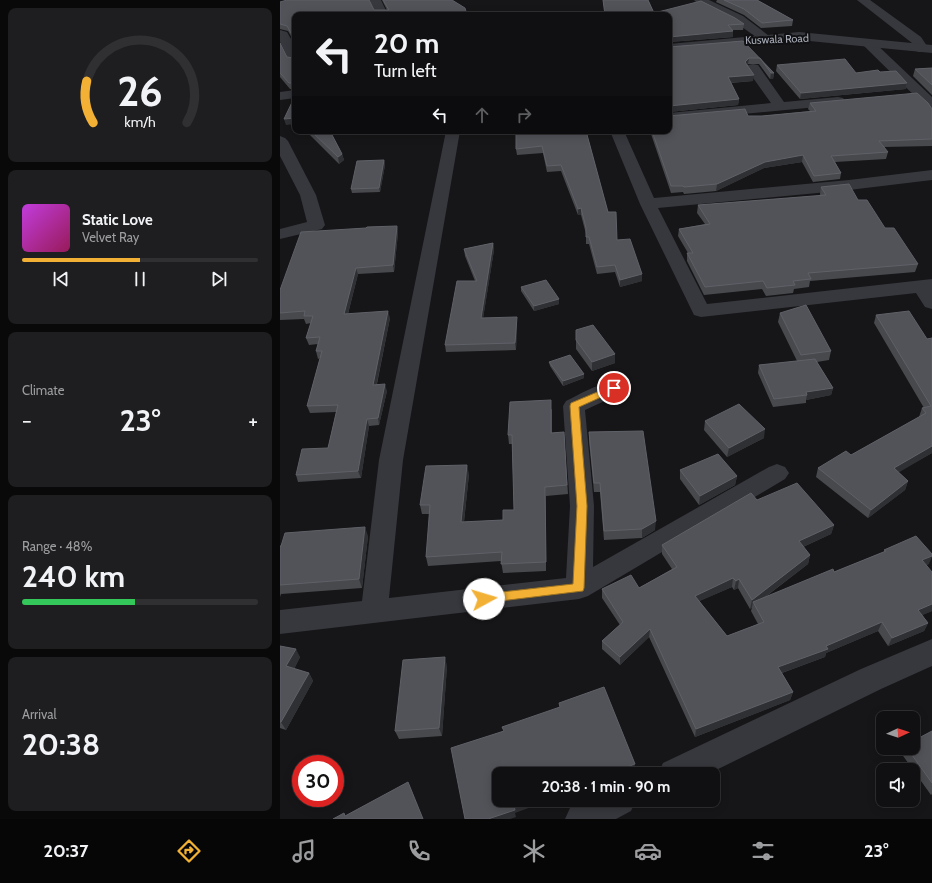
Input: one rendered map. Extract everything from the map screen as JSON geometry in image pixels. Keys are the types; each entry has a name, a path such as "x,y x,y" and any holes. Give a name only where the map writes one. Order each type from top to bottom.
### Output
{"street":[{"path":"375,0 381,12"},
{"path":"700,0 739,19 767,39"},
{"path":"863,0 927,49"},
{"path":"280,34 283,35 292,53"},
{"name":"Kuswala Road","path":"672,48 799,36 927,49"},
{"path":"868,43 932,105"},
{"path":"752,68 781,107"},
{"path":"903,95 919,93"},
{"path":"280,96 292,94"},
{"path":"672,117 848,100"},
{"path":"374,611 391,460 452,134"},
{"path":"618,134 648,204 701,311 926,285 932,303"},
{"path":"280,141 308,195 316,225 280,234"},
{"path":"648,204 849,185 932,175"},
{"path":"579,588 582,506 574,406 614,388"},
{"path":"280,622 579,588 777,473"},
{"path":"688,767 864,682 932,652"},
{"path":"581,819 606,807"}],"building":[{"path":"287,0 369,0 374,10 389,10 383,0 452,0 465,8 466,12 292,12 292,35 287,26 280,24 280,2"},
{"path":"603,0 648,0 654,12 605,12"},
{"path":"724,0 757,0 793,20 762,23 744,9"},
{"path":"701,1 744,24 728,25 733,31 672,37 672,12 658,12"},
{"path":"743,41 759,58 749,58 745,62 754,75 728,77 739,99 672,106 672,47"},
{"path":"280,43 287,57 292,58 292,83 289,83 280,73"},
{"path":"845,59 856,73 878,70 880,72 896,71 907,83 801,93 777,65"},
{"path":"762,60 774,73 771,73"},
{"path":"932,68 932,85 915,69"},
{"path":"917,93 932,109 932,139 879,141 888,152 831,156 841,173 814,176 803,155 765,162 717,184 684,187 671,186 653,134 672,134 672,116 745,109 748,116 816,111 810,103"},
{"path":"292,102 292,118 284,119"},
{"path":"314,134 332,134 342,154 338,157"},
{"path":"516,134 587,134 608,212 616,212 617,240 630,239 642,274 620,280 615,265 597,267 589,237 586,237 586,228 581,208 578,209 561,165 547,166 542,146 516,149"},
{"path":"384,160 379,188 351,189 357,161"},
{"path":"849,184 858,200 867,200 885,228 894,228 918,264 808,273 811,279 793,281 795,285 767,288 763,281 705,287 687,253 693,253 679,229 710,224 698,205 826,195 821,187"},
{"path":"397,226 393,265 356,268 344,314 388,311 373,385 385,384 378,418 367,419 358,471 296,475 302,449 328,448 338,405 307,406 322,351 316,351 320,337 306,338 313,316 304,316 305,311 280,313 280,290 301,232"},
{"path":"493,243 481,318 517,317 515,343 445,345 457,281 477,281 464,249"},
{"path":"546,280 559,299 534,306 521,287"},
{"path":"806,305 831,351 801,355 780,313"},
{"path":"909,311 927,339 932,338 932,446 894,468 908,481 871,510 818,468 846,451 851,455 926,413 922,408 931,406 876,315"},
{"path":"593,325 615,354 592,362 576,340 576,330"},
{"path":"570,355 584,374 563,381 549,362"},
{"path":"815,359 833,388 806,392 807,395 774,399 759,365"},
{"path":"551,400 551,433 564,432 567,485 545,487 546,562 501,564 502,552 426,557 430,505 420,505 426,466 467,465 461,522 503,520 503,510 514,510 512,435 508,435 510,402"},
{"path":"739,404 765,429 729,448 705,421"},
{"path":"643,431 656,521 642,529 604,531 600,483 594,483 589,432"},
{"path":"718,454 737,476 700,496 680,470"},
{"path":"797,483 834,525 799,541 810,555 752,600 739,579 736,581 733,578 695,596 727,636 764,622 753,602 833,569 834,572 886,551 884,550 916,536 932,554 932,556 922,560 932,572 932,604 918,610 928,623 892,638 882,622 826,646 828,649 778,667 793,692 696,729 650,629 620,657 602,641 623,622 602,589 631,575 639,588 677,567 662,545 751,493 757,500"},
{"path":"365,527 359,579 280,585 280,546 285,533"},
{"path":"280,646 296,649 286,666 309,673 281,722 280,722"},
{"path":"445,657 439,728 395,731 403,660"},
{"path":"604,687 635,764 627,767 492,767 492,807 514,807 515,810 488,819 465,819 451,748 504,731 502,727 560,707 559,703"},
{"path":"932,731 932,783 920,766 920,763 918,763 912,755 920,755 920,737"},
{"path":"408,782 423,819 333,819 344,813 345,816"}],"route":[{"path":"484,599 579,588 582,506 574,406 614,388"}]}
